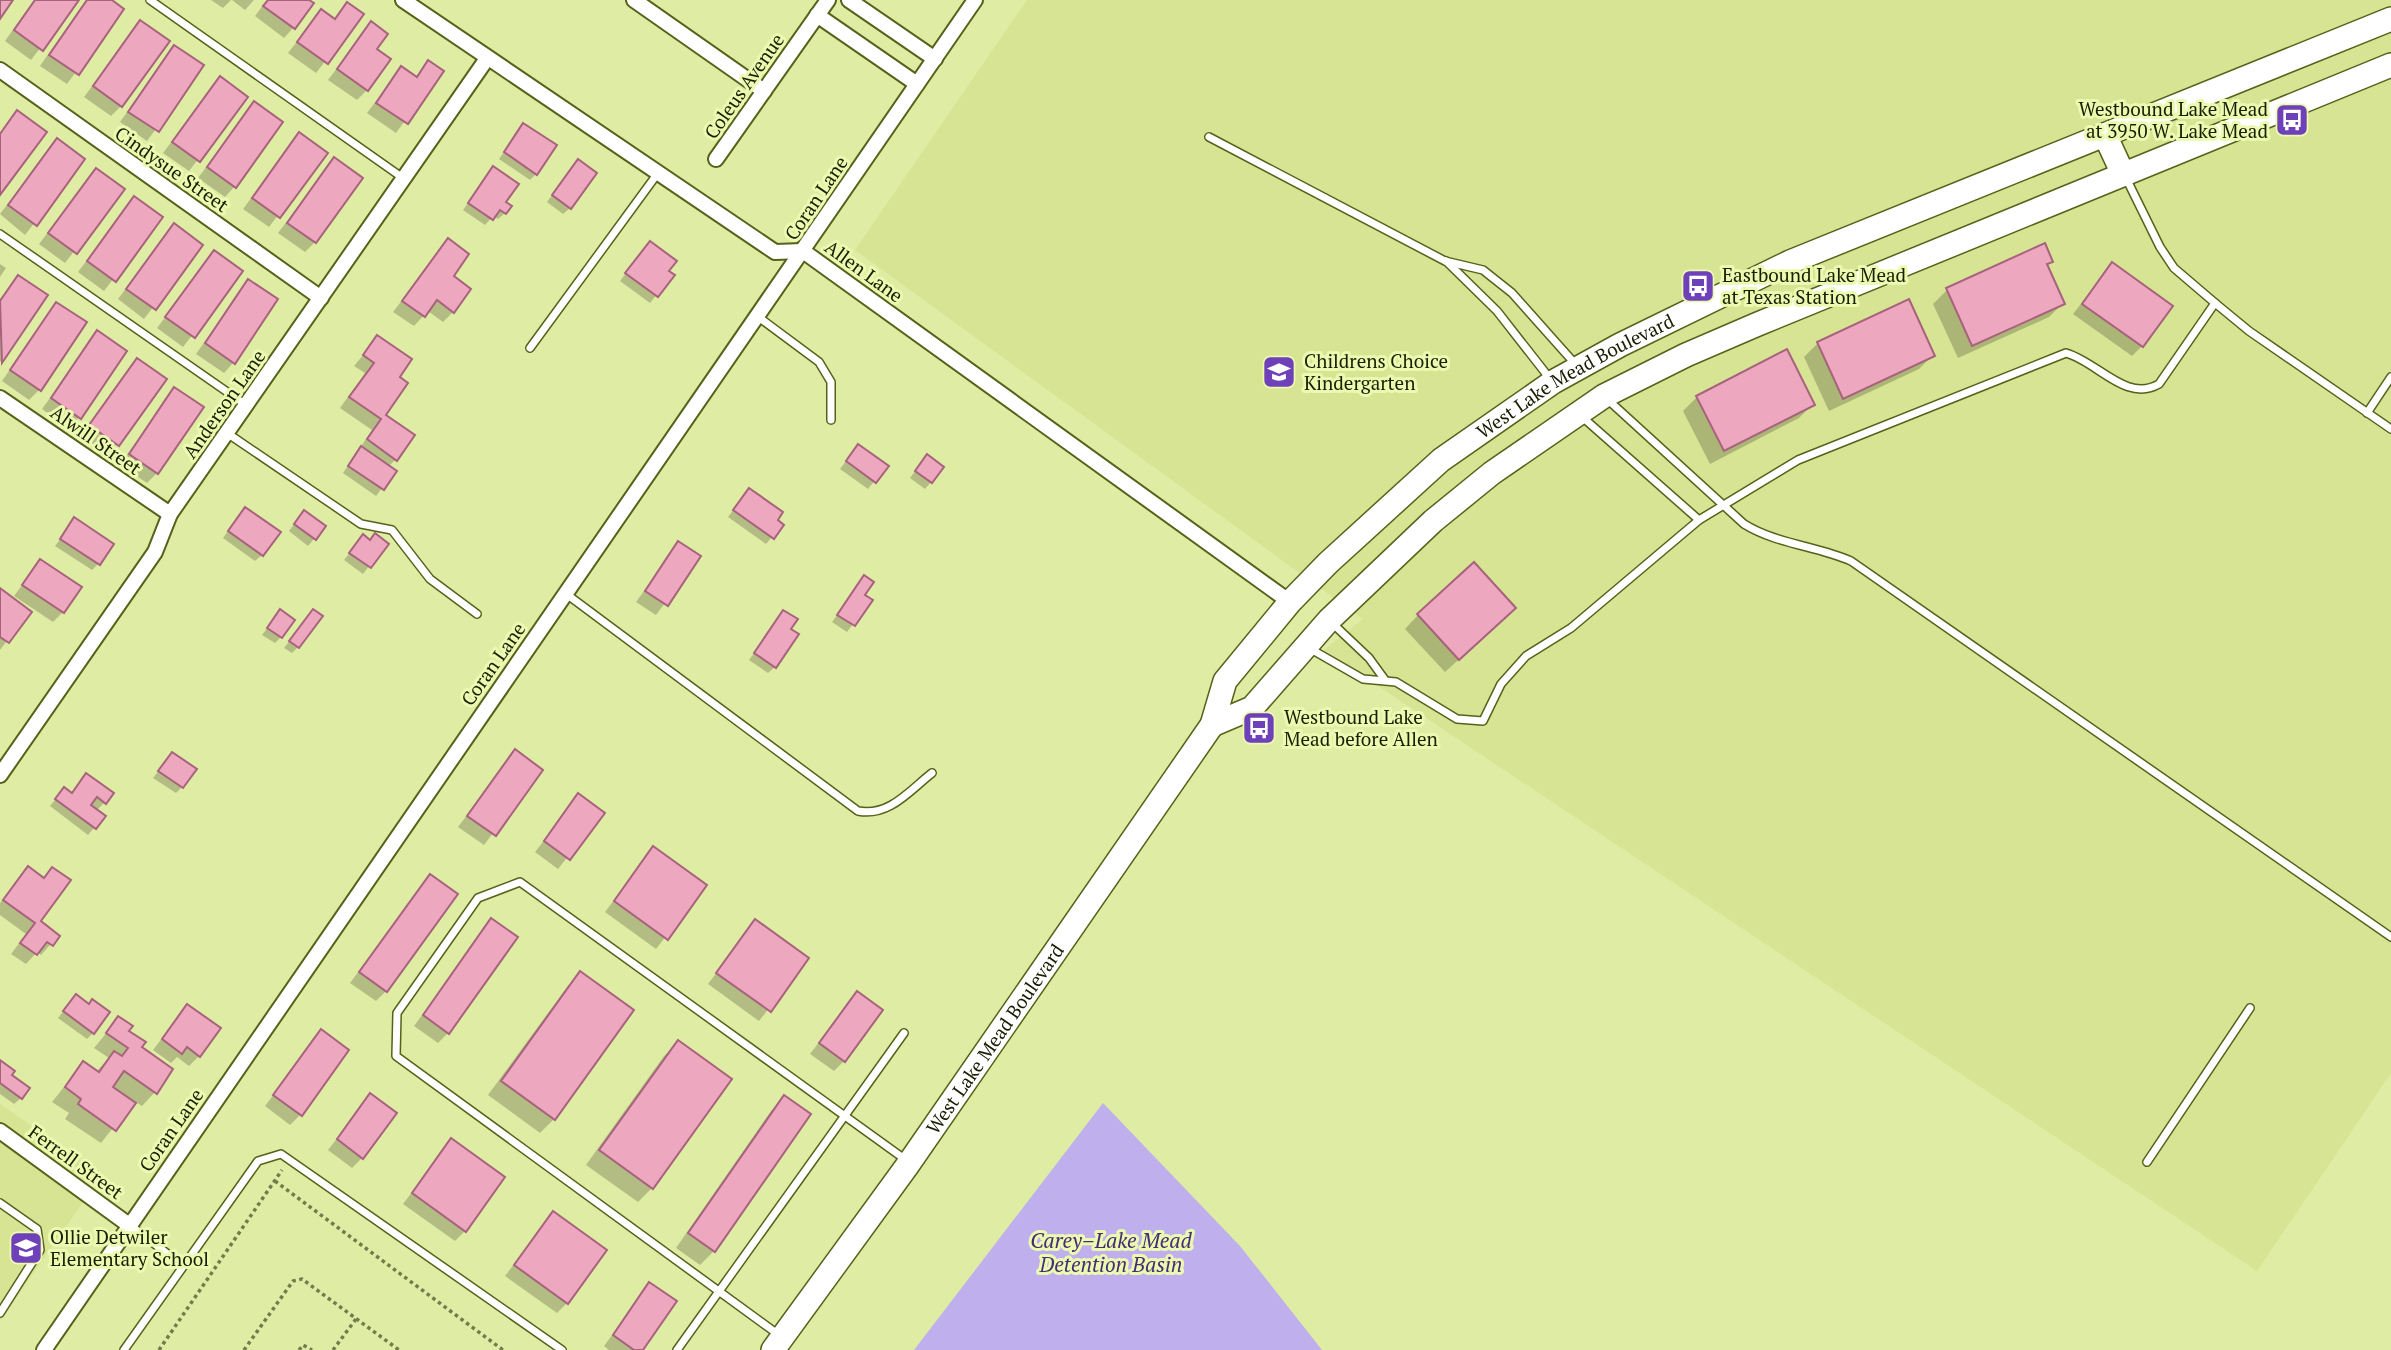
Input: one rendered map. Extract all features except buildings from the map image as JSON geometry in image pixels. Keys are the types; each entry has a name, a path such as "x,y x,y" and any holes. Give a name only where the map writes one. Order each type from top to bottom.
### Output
{"main road":[{"name":"West Lake Mead Boulevard","path":"777,1344 910,1162 1212,725 1225,681 1290,601 1441,460 1553,382 1790,262 2391,19"},
{"name":"West Lake Mead Boulevard","path":"1212,725 1252,708 1329,620 1433,521 1492,473 1577,412 1604,396 1686,355 1758,324 2391,65"},
{"path":"2105,135 2123,174"},
{"path":"1579,368 1604,396"},
{"path":"1553,382 1577,412"}],"street":[{"name":"Allen Lane","path":"403,0 486,60 775,252 803,251 1290,601"},
{"path":"634,0 764,91"},
{"name":"Coleus Avenue","path":"716,159 828,0"},
{"path":"849,0 935,59"},
{"name":"Coran Lane","path":"44,1350 975,0"},
{"path":"817,15 917,84"},
{"name":"Anderson Lane","path":"0,775 155,552 170,514 486,60"},
{"name":"Cindysue Street","path":"0,71 321,298"},
{"name":"Alwill Street","path":"0,397 170,514"},
{"name":"Ferrell Street","path":"0,1131 129,1225"}],"lane":[{"path":"150,0 404,179"},
{"path":"1209,137 1445,261 1483,270 1512,293 1579,368"},
{"path":"530,348 658,173"},
{"path":"2123,174 2160,247 2174,268 2249,331 2391,429"},
{"path":"0,233 247,406"},
{"path":"1445,261 1497,311 1553,382"},
{"path":"1305,645 1363,679 1396,682 1457,719 1483,721 1501,684 1526,656 1571,628 1699,520 1798,460 2066,353 2077,356 2134,391 2149,390 2159,384 2215,303"},
{"path":"757,316 819,362 831,382 831,421"},
{"path":"2367,413 2391,377"},
{"path":"1604,396 1723,506 1760,534 1825,550 1851,561 2391,937"},
{"path":"1577,412 1699,520"},
{"path":"228,433 361,524 392,530 430,579 477,614"},
{"path":"565,593 858,811 873,814 889,808 932,773"},
{"path":"1329,620 1369,658 1385,680"},
{"path":"777,1344 719,1292 396,1056 397,1013 478,898 520,882 910,1162"},
{"path":"2147,1162 2250,1008"},
{"path":"677,1350 904,1033"},
{"path":"124,1350 258,1161 281,1154 563,1349"},
{"path":"0,1203 37,1229 40,1250 0,1313"},
{"path":"129,1225 182,1265"}],"path":[{"path":"159,1350 289,1160"},
{"path":"275,1181 503,1350"},
{"path":"244,1350 293,1281 302,1279 398,1350"},
{"path":"333,1350 356,1319"},
{"path":"299,1350 303,1345 312,1350"}],"shaded area":[{"path":"1027,0 2391,0 2391,1073 2257,1271 1324,650 1363,619 855,250"},
{"name":"Ollie Detwiler Elementary School","path":"0,1104 102,1175 0,1321"}],"water":[{"name":"Carey–Lake Mead Detention Basin","path":"1103,1103 1240,1246 1322,1350 914,1350"}],"place":[{"name":"Westbound Lake Mead at 3950 W. Lake Mead","path":"2292,120"},
{"name":"Eastbound Lake Mead at Texas Station","path":"1698,286"},
{"name":"Childrens Choice Kindergarten","path":"1279,372"},
{"name":"Westbound Lake Mead before Allen","path":"1259,728"},
{"name":"Ollie Detwiler Elementary School","path":"26,1248"}]}
